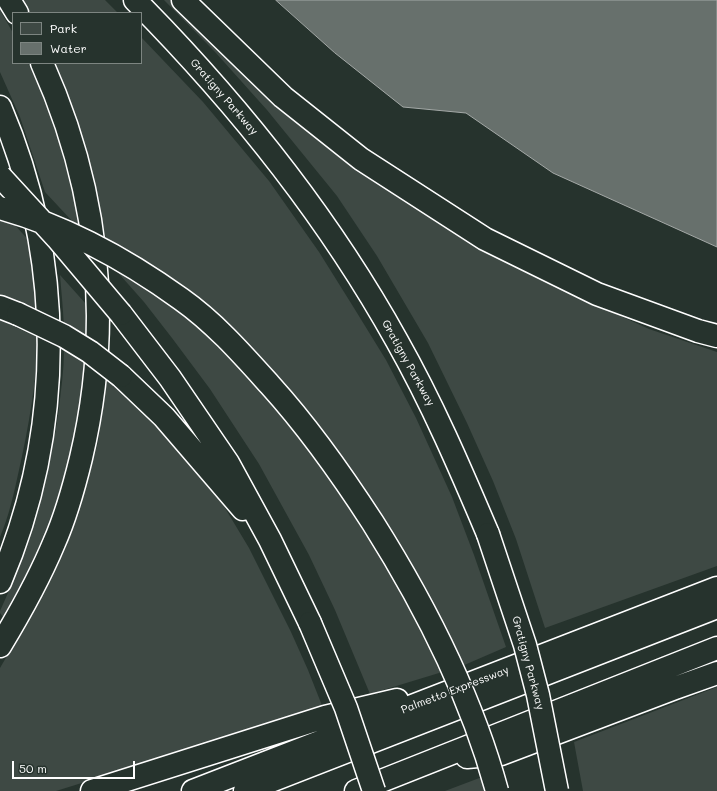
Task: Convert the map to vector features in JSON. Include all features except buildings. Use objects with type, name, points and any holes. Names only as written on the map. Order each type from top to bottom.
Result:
[{"type":"highway","points":[[9,0],[15,12]]},
{"type":"highway","name":"Gratigny Parkway","points":[[135,0],[185,52],[245,120],[289,178],[328,231],[397,340],[424,390],[452,448],[488,534],[515,613],[538,695],[557,791]]},
{"type":"highway","points":[[183,0],[283,96],[361,159],[485,239],[597,294],[698,331],[717,336]]},
{"type":"highway","points":[[0,646],[26,601],[54,544],[74,487],[88,425],[94,388],[98,344],[96,269],[86,196],[68,128],[42,64]]},
{"type":"highway","points":[[0,107],[20,160],[32,200],[43,252],[47,287],[49,352],[44,423],[32,486],[21,528],[0,582]]},
{"type":"highway","points":[[0,176],[57,238],[121,314],[170,378],[228,463],[270,540],[310,623],[346,708],[374,791]]},
{"type":"highway","points":[[0,208],[29,216],[127,263],[182,300],[212,324],[240,352],[288,405],[357,498],[419,600],[442,646],[470,710],[497,791]]},
{"type":"highway","points":[[9,310],[64,336],[90,352],[121,376],[164,417],[270,540]]},
{"type":"highway","name":"Palmetto Expressway","points":[[193,791],[717,588]]},
{"type":"highway","points":[[245,791],[717,607]]},
{"type":"highway","points":[[356,791],[717,648]]},
{"type":"highway","points":[[432,760],[500,754],[717,673]]},
{"type":"highway","points":[[92,791],[325,718],[480,680]]},
{"type":"green space","points":[[17,0],[105,0],[117,12],[24,12]]},
{"type":"green space","points":[[164,0],[176,0],[265,85],[527,268],[601,307],[649,329],[717,352],[717,566],[545,628],[516,539],[493,481],[467,423],[428,343],[377,256],[337,196],[267,110],[216,53]]},
{"type":"green space","points":[[0,10],[12,31],[12,64],[28,64],[45,99],[57,134],[81,226],[73,222],[45,192],[20,117],[0,72]]},
{"type":"green space","points":[[142,38],[203,102],[269,181],[319,252],[386,360],[416,418],[452,497],[506,647],[462,666],[370,694],[335,610],[309,555],[259,464],[210,389],[144,302],[113,267],[93,186],[51,64],[142,64]]},
{"type":"green space","points":[[0,219],[13,223],[33,245],[40,312],[18,300],[0,295]]},
{"type":"green space","points":[[60,275],[86,304],[82,387],[76,427],[67,467],[55,506],[23,581],[3,617],[0,611],[30,537],[44,487],[55,435],[64,358],[64,322]]},
{"type":"green space","points":[[0,320],[39,338],[32,404],[26,437],[11,504],[0,537]]},
{"type":"green space","points":[[107,379],[153,418],[213,488],[249,548],[291,632],[323,708],[56,791],[0,791],[0,668],[47,587],[64,551],[79,513],[98,442]]},
{"type":"green space","points":[[717,687],[717,791],[583,791],[574,742]]},
{"type":"green space","points":[[482,777],[486,791],[445,791]]},
{"type":"water","points":[[276,0],[717,0],[717,247],[553,173],[466,113],[403,107],[335,53]]}]
